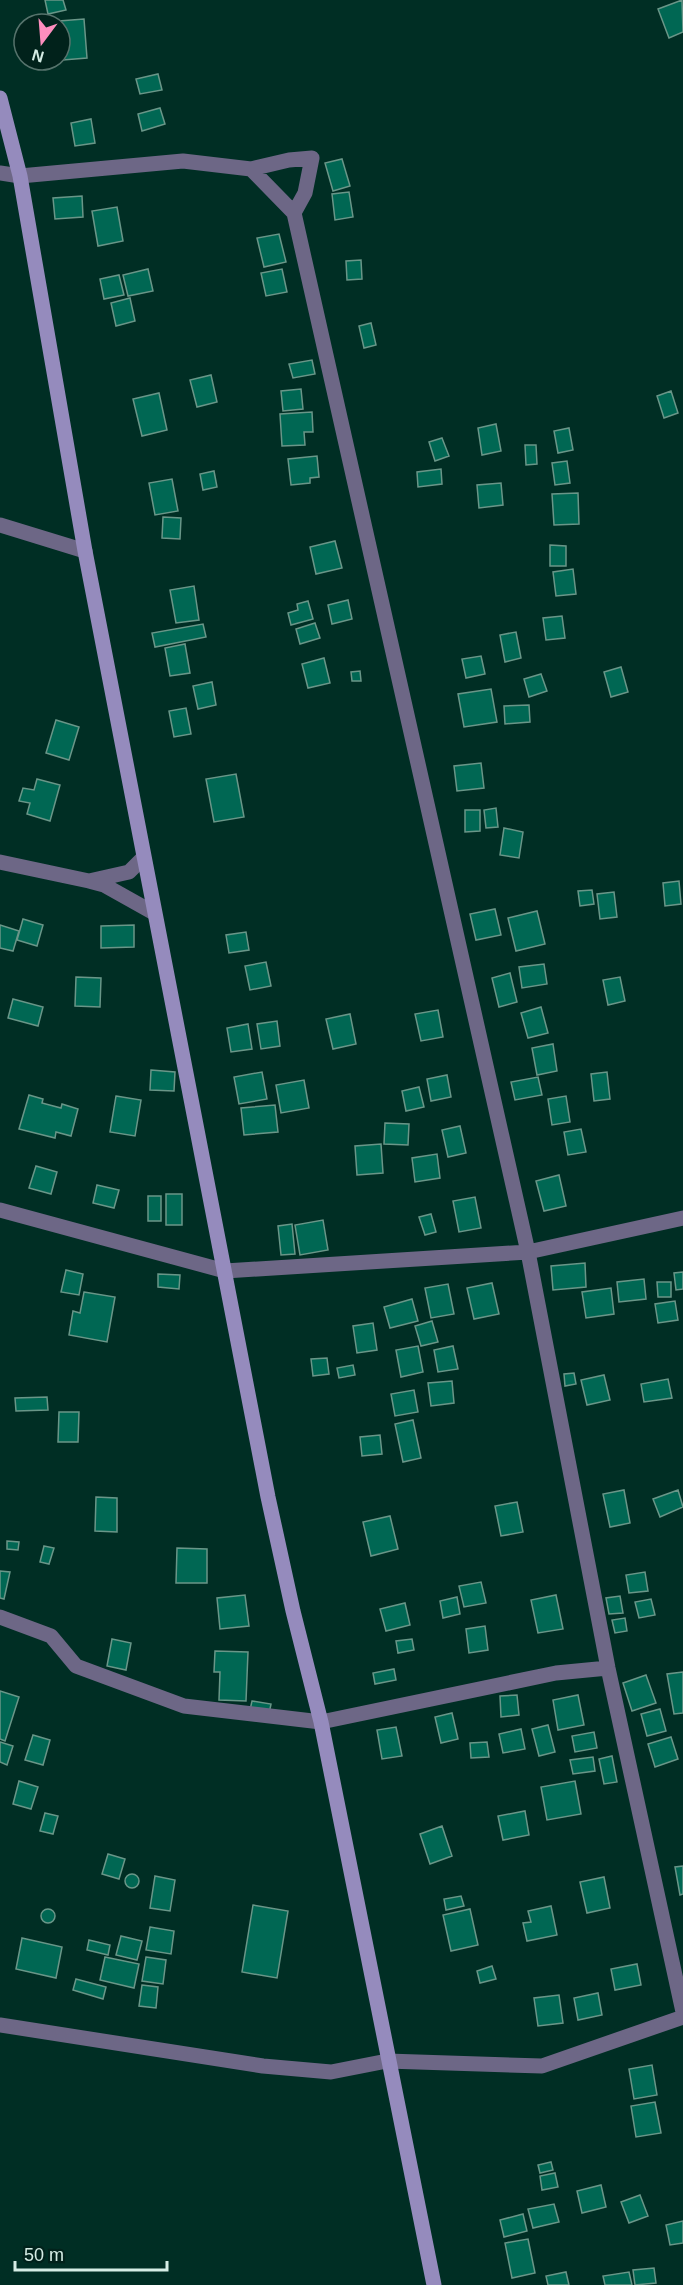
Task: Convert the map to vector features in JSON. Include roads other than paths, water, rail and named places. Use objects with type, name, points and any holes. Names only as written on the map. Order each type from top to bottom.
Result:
[{"type":"street","points":[[0,98],[20,176],[85,551],[268,1497],[321,1722],[387,2061],[434,2285]]},
{"type":"street","points":[[0,173],[20,176],[183,162],[251,169],[312,158],[304,193],[294,213]]},
{"type":"street","points":[[251,169],[294,213],[528,1252],[608,1668],[683,2012]]},
{"type":"street","points":[[0,525],[85,551]]},
{"type":"street","points":[[89,881],[129,872],[143,858]]},
{"type":"street","points":[[0,862],[104,885],[154,913]]},
{"type":"street","points":[[0,1210],[225,1271],[528,1252],[683,1218]]},
{"type":"street","points":[[0,1617],[51,1636],[76,1666],[184,1706],[321,1722],[556,1672],[608,1668]]},
{"type":"street","points":[[0,2025],[263,2066],[331,2072],[387,2061],[542,2066],[683,2017]]}]
